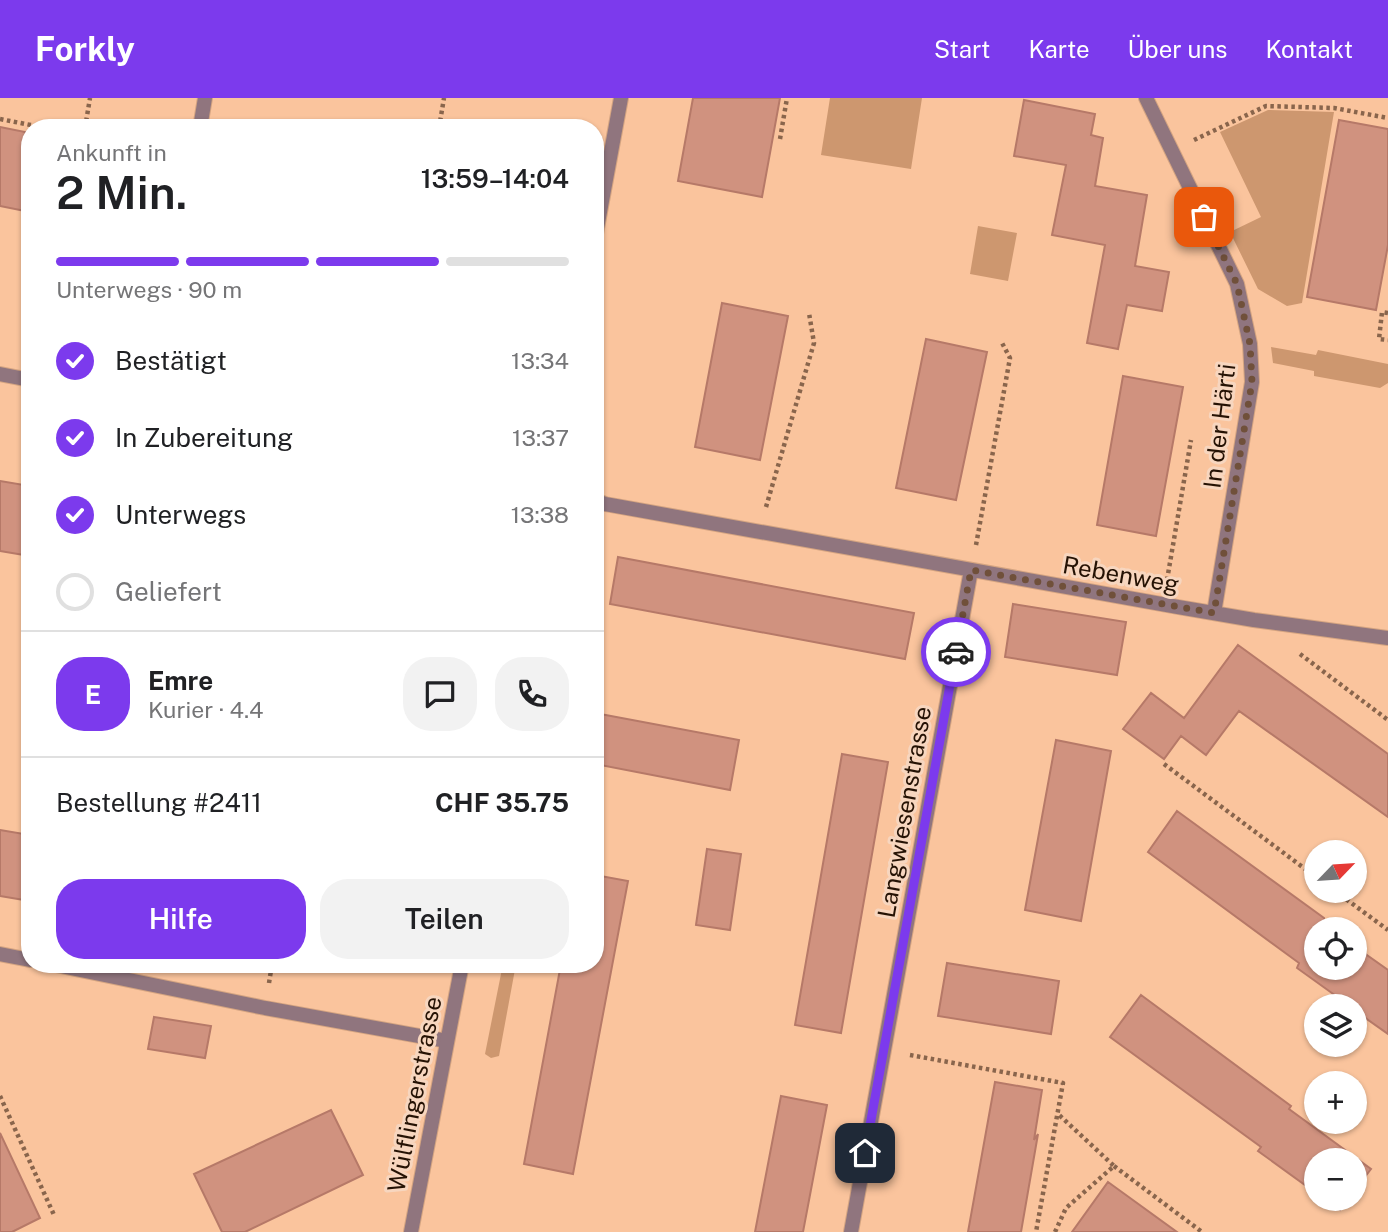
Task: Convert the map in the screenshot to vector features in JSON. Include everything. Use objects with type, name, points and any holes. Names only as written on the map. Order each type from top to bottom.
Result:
[{"type":"street","points":[[202,119],[205,98]]},
{"type":"street","points":[[604,190],[621,98]]},
{"type":"street","name":"In der Härti","points":[[1146,98],[1237,284],[1250,344],[1252,382],[1214,613]]},
{"type":"street","points":[[0,374],[21,378]]},
{"type":"street","points":[[604,504],[971,570]]},
{"type":"street","name":"Rebenweg","points":[[971,570],[1254,620],[1388,638]]},
{"type":"street","name":"Langwiesenstrasse","points":[[851,1232],[971,570]]},
{"type":"street","points":[[0,954],[21,958]]},
{"type":"street","points":[[95,973],[447,1041]]},
{"type":"street","name":"Wülflingerstrasse","points":[[411,1232],[460,973]]},
{"type":"path","points":[[86,119],[90,98]]},
{"type":"path","points":[[440,119],[444,98]]},
{"type":"path","points":[[780,139],[787,98]]},
{"type":"path","points":[[1214,131],[1266,106],[1334,108],[1388,118]]},
{"type":"path","points":[[0,119],[21,123]]},
{"type":"path","points":[[1388,313],[1382,312],[1379,339],[1388,340]]},
{"type":"path","points":[[761,532],[814,343],[809,313]]},
{"type":"path","points":[[971,570],[1010,358],[1002,341]]},
{"type":"path","points":[[1163,604],[1191,440]]},
{"type":"path","points":[[1299,654],[1388,720]]},
{"type":"path","points":[[1164,764],[1304,868]]},
{"type":"path","points":[[1351,903],[1388,930]]},
{"type":"path","points":[[910,1055],[1063,1083],[1036,1232]]},
{"type":"path","points":[[0,1096],[54,1215]]},
{"type":"path","points":[[1057,1113],[1114,1166],[1202,1232]]},
{"type":"path","points":[[1055,1232],[1066,1208],[1114,1166]]},
{"type":"shaded area","points":[[830,98],[922,98],[911,169],[821,155]]},
{"type":"shaded area","points":[[1268,110],[1334,112],[1302,303],[1287,306],[1258,289],[1230,232],[1261,217],[1220,132]]},
{"type":"shaded area","points":[[978,226],[1017,233],[1008,281],[970,274]]},
{"type":"shaded area","points":[[1271,347],[1316,355],[1318,350],[1388,364],[1388,383],[1380,388],[1314,376],[1314,371],[1273,363]]},
{"type":"shaded area","points":[[501,973],[514,973],[499,1056],[491,1058],[485,1054]]},
{"type":"building","points":[[693,98],[780,98],[762,197],[678,181]]},
{"type":"building","points":[[1024,100],[1095,114],[1091,135],[1103,138],[1095,186],[1147,195],[1135,266],[1169,272],[1162,311],[1127,305],[1118,349],[1087,343],[1105,245],[1052,235],[1066,165],[1014,156]]},
{"type":"building","points":[[1339,120],[1388,129],[1388,245],[1376,310],[1307,297]]},
{"type":"building","points":[[0,127],[21,131],[21,210],[0,206]]},
{"type":"building","points":[[722,303],[788,316],[760,460],[695,447]]},
{"type":"building","points":[[926,339],[987,352],[956,500],[896,488]]},
{"type":"building","points":[[1123,376],[1183,387],[1156,536],[1097,525]]},
{"type":"building","points":[[0,481],[21,484],[21,554],[0,551]]},
{"type":"building","points":[[618,557],[914,613],[905,659],[610,604]]},
{"type":"building","points":[[1013,604],[1126,622],[1117,675],[1005,657]]},
{"type":"building","points":[[1238,645],[1388,754],[1388,817],[1239,711],[1206,755],[1181,736],[1164,759],[1123,729],[1151,693],[1184,718]]},
{"type":"building","points":[[604,715],[739,740],[730,790],[604,766]]},
{"type":"building","points":[[1056,740],[1111,751],[1081,921],[1025,910]]},
{"type":"building","points":[[842,754],[888,762],[841,1033],[795,1025]]},
{"type":"building","points":[[1177,811],[1323,917],[1304,917],[1304,973],[1297,968],[1299,963],[1148,852]]},
{"type":"building","points":[[0,830],[21,834],[21,900],[0,896]]},
{"type":"building","points":[[707,849],[741,854],[730,930],[696,925]]},
{"type":"building","points":[[604,877],[628,881],[573,1174],[524,1164],[559,973],[604,973]]},
{"type":"building","points":[[1367,955],[1388,970],[1388,1034],[1367,1019],[1367,994],[1333,994],[1314,980],[1367,980]]},
{"type":"building","points":[[947,963],[1059,981],[1051,1034],[938,1016]]},
{"type":"building","points":[[1141,995],[1291,1106],[1289,1109],[1304,1120],[1304,1134],[1323,1134],[1342,1148],[1304,1148],[1304,1184],[1258,1151],[1261,1147],[1110,1037]]},
{"type":"building","points":[[154,1017],[211,1026],[205,1058],[148,1049]]},
{"type":"building","points":[[995,1082],[1042,1090],[1034,1140],[1038,1134],[1021,1232],[968,1232]]},
{"type":"building","points":[[781,1096],[827,1105],[803,1232],[755,1232]]},
{"type":"building","points":[[331,1110],[363,1175],[245,1232],[222,1232],[194,1174]]},
{"type":"building","points":[[0,1133],[40,1218],[12,1232],[0,1232]]},
{"type":"building","points":[[1108,1182],[1177,1232],[1072,1232]]},
{"type":"way so far","points":[[956,652],[971,570],[1214,613],[1252,382],[1250,344],[1237,284],[1204,217]]},
{"type":"route","points":[[865,1153],[956,652]]}]
